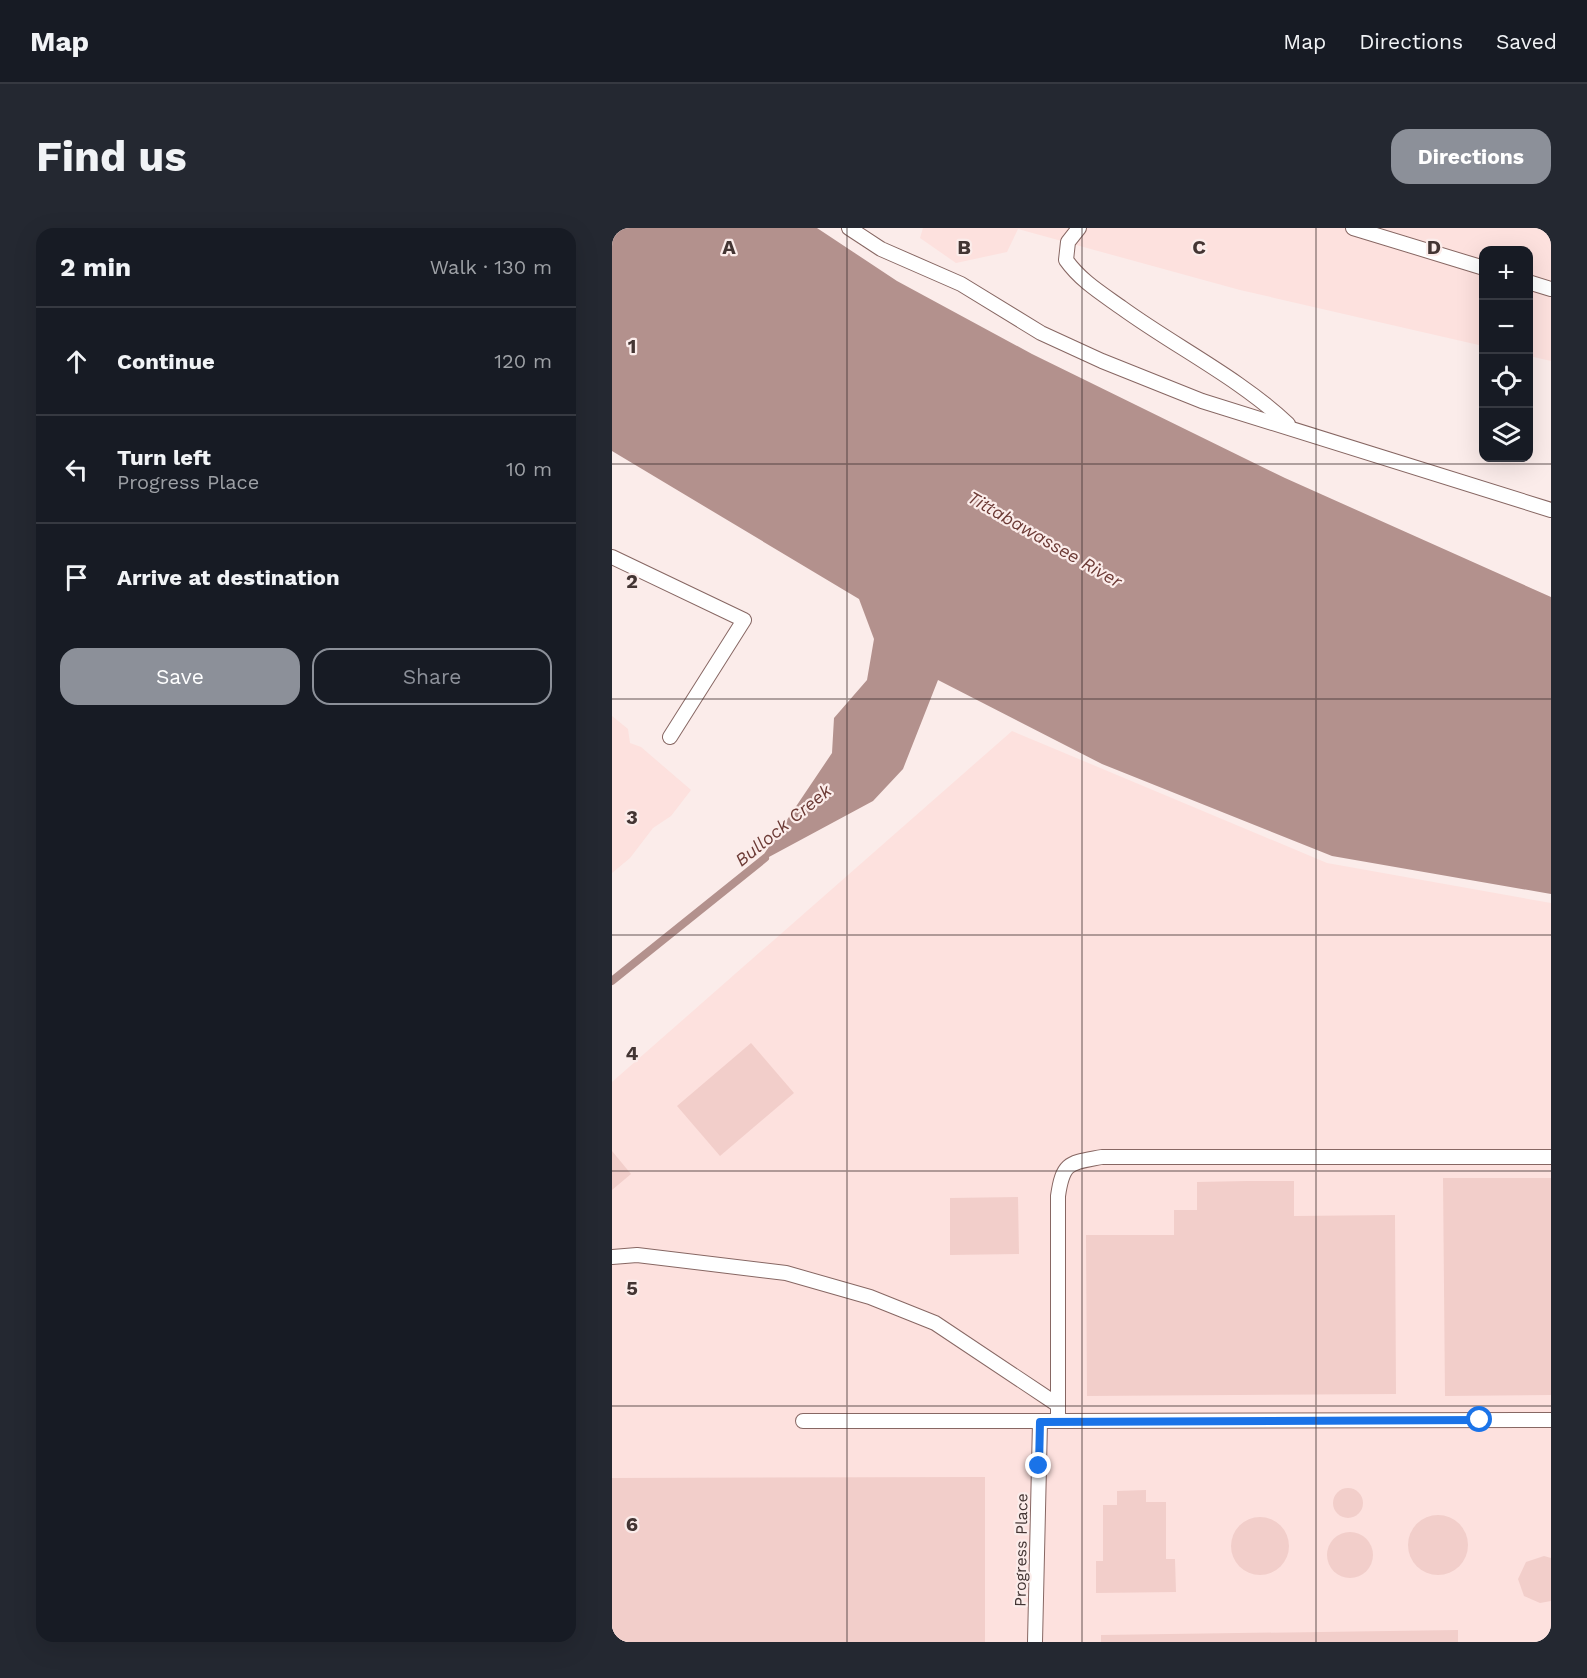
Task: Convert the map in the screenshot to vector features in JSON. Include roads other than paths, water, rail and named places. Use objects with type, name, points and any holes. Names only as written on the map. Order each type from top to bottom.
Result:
[{"type":"lane","points":[[849,228],[881,249],[961,284],[1041,333],[1102,361],[1202,401],[1292,427],[1551,510]]},
{"type":"lane","points":[[1078,228],[1068,242],[1066,260],[1078,276],[1148,327],[1265,402],[1292,427]]},
{"type":"lane","points":[[1353,228],[1479,266]]},
{"type":"lane","points":[[1533,284],[1551,289]]},
{"type":"lane","points":[[612,557],[744,620],[670,737]]},
{"type":"lane","points":[[1058,1421],[1058,1196],[1061,1174],[1073,1163],[1102,1157],[1551,1157]]},
{"type":"lane","points":[[612,1257],[637,1255],[786,1273],[870,1297],[935,1323],[1058,1405]]},
{"type":"lane","points":[[803,1421],[1551,1420]]},
{"type":"lane","name":"Progress Place","points":[[1035,1642],[1040,1422]]},
{"type":"water","name":"Tittabawassee River","points":[[612,228],[817,228],[897,281],[1032,354],[1285,478],[1551,597],[1551,894],[1332,856],[1102,764],[938,680],[903,769],[873,801],[758,863],[832,753],[834,718],[867,680],[874,639],[859,599],[612,451]]},
{"type":"waterway","name":"Bullock Creek","points":[[612,981],[765,858]]}]
